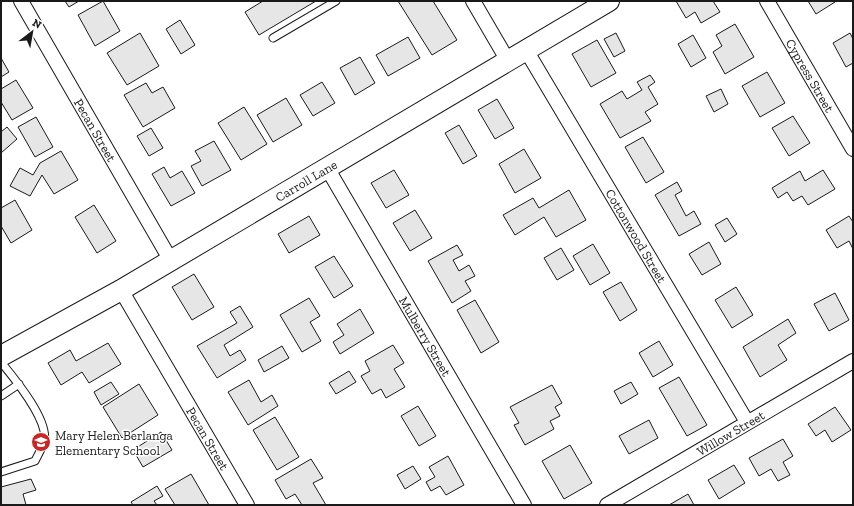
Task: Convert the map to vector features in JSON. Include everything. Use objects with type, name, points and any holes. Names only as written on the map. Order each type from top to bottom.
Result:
[{"type":"street","name":"Pecan Street","points":[[21,1],[170,259]]},
{"type":"street","points":[[473,1],[508,61]]},
{"type":"street","name":"Carroll Lane","points":[[1,356],[121,290],[326,166],[609,1]]},
{"type":"street","name":"Cypress Street","points":[[768,1],[853,149]]},
{"type":"street","name":"Cottonwood Street","points":[[526,50],[747,422]]},
{"type":"street","name":"Mulberry Street","points":[[326,166],[524,505]]},
{"type":"street","name":"Pecan Street","points":[[121,290],[247,505]]},
{"type":"street","name":"Willow Street","points":[[607,505],[853,361]]},
{"type":"lane","points":[[273,38],[336,1]]},
{"type":"lane","points":[[1,362],[19,384],[42,420],[45,441],[35,461],[1,472]]},
{"type":"lane","points":[[1,396],[19,384]]},
{"type":"building","points":[[65,1],[79,1],[69,7]]},
{"type":"building","points":[[103,1],[120,31],[95,46],[78,15]]},
{"type":"building","points":[[263,1],[316,1],[259,35],[245,12]]},
{"type":"building","points":[[398,1],[433,1],[457,40],[432,55]]},
{"type":"building","points":[[676,1],[713,1],[720,12],[701,23],[695,12],[686,18]]},
{"type":"building","points":[[808,1],[834,1],[835,2],[816,14]]},
{"type":"building","points":[[180,20],[195,45],[181,54],[166,29]]},
{"type":"building","points":[[735,24],[754,57],[725,74],[713,52],[722,46],[716,35]]},
{"type":"building","points":[[140,33],[159,66],[127,85],[107,53]]},
{"type":"building","points":[[616,33],[625,51],[614,57],[604,39]]},
{"type":"building","points":[[850,33],[853,39],[853,63],[846,67],[833,43]]},
{"type":"building","points":[[693,35],[706,58],[691,67],[678,44]]},
{"type":"building","points":[[408,37],[420,58],[388,76],[376,55]]},
{"type":"building","points":[[597,40],[616,73],[591,87],[572,54]]},
{"type":"building","points":[[360,57],[375,83],[355,95],[340,68]]},
{"type":"building","points":[[1,58],[9,72],[1,77]]},
{"type":"building","points":[[767,72],[785,103],[760,117],[742,86]]},
{"type":"building","points":[[650,75],[655,82],[648,87],[658,104],[645,112],[651,121],[620,138],[600,104],[622,91],[627,99],[642,90],[637,82]]},
{"type":"building","points":[[16,80],[33,108],[12,120],[1,102],[1,89]]},
{"type":"building","points":[[322,82],[335,103],[313,116],[300,95]]},
{"type":"building","points":[[146,83],[152,93],[163,87],[175,108],[143,127],[124,95]]},
{"type":"building","points":[[721,89],[728,104],[714,112],[706,96]]},
{"type":"building","points":[[286,98],[302,125],[273,142],[257,115]]},
{"type":"building","points":[[497,99],[514,128],[495,139],[478,110]]},
{"type":"building","points":[[244,107],[267,144],[241,160],[218,123]]},
{"type":"building","points":[[793,116],[810,143],[789,156],[772,128]]},
{"type":"building","points":[[36,117],[53,147],[35,157],[18,127]]},
{"type":"building","points":[[459,125],[477,156],[463,164],[445,133]]},
{"type":"building","points":[[7,127],[17,139],[1,153],[1,132]]},
{"type":"building","points":[[151,128],[163,148],[149,156],[137,136]]},
{"type":"building","points":[[643,137],[664,172],[646,183],[625,147]]},
{"type":"building","points":[[214,141],[231,170],[202,186],[191,166],[201,161],[195,151]]},
{"type":"building","points":[[524,149],[541,178],[515,193],[499,164]]},
{"type":"building","points":[[61,151],[78,180],[54,194],[42,175],[30,196],[10,186],[20,168],[33,175],[40,163]]},
{"type":"building","points":[[164,167],[170,178],[182,171],[195,193],[171,206],[152,174]]},
{"type":"building","points":[[394,170],[409,195],[386,208],[371,183]]},
{"type":"building","points":[[823,170],[835,189],[808,205],[802,196],[793,201],[787,192],[778,198],[772,188],[800,171],[805,181]]},
{"type":"building","points":[[677,182],[682,191],[675,195],[686,216],[694,211],[701,224],[679,236],[655,195]]},
{"type":"building","points":[[569,190],[586,220],[556,237],[544,217],[515,235],[503,215],[533,198],[539,208]]},
{"type":"building","points":[[15,200],[32,230],[11,243],[1,226],[1,208]]},
{"type":"building","points":[[94,205],[116,241],[97,253],[75,217]]},
{"type":"building","points":[[415,210],[432,238],[410,251],[393,223]]},
{"type":"building","points":[[309,216],[320,235],[289,253],[278,234]]},
{"type":"building","points":[[849,216],[853,222],[853,249],[849,241],[837,248],[826,230]]},
{"type":"building","points":[[727,218],[737,234],[725,242],[715,225]]},
{"type":"building","points":[[709,242],[721,264],[702,275],[689,254]]},
{"type":"building","points":[[593,244],[610,273],[590,285],[573,256]]},
{"type":"building","points":[[457,245],[463,255],[453,260],[459,271],[469,265],[475,276],[465,281],[471,291],[452,303],[428,261]]},
{"type":"building","points":[[561,248],[574,270],[557,280],[544,258]]},
{"type":"building","points":[[334,256],[353,286],[334,298],[315,267]]},
{"type":"building","points":[[194,274],[214,307],[192,320],[172,287]]},
{"type":"building","points":[[621,282],[637,310],[620,321],[603,292]]},
{"type":"building","points":[[736,287],[753,315],[732,328],[715,300]]},
{"type":"building","points":[[835,293],[849,320],[829,331],[814,304]]},
{"type":"building","points":[[309,298],[320,316],[310,322],[321,341],[302,352],[280,315]]},
{"type":"building","points":[[475,300],[499,342],[481,353],[457,310]]},
{"type":"building","points":[[240,306],[253,327],[224,345],[230,356],[240,350],[246,360],[217,378],[197,346],[237,323],[230,312]]},
{"type":"building","points":[[360,309],[374,333],[340,354],[333,342],[344,335],[337,324]]},
{"type":"building","points":[[788,319],[796,333],[778,345],[787,360],[760,377],[743,347]]},
{"type":"building","points":[[659,341],[673,365],[653,377],[639,353]]},
{"type":"building","points":[[108,343],[121,364],[89,383],[82,372],[61,385],[48,363],[70,350],[76,361]]},
{"type":"building","points":[[393,345],[404,363],[394,369],[405,387],[386,398],[381,389],[372,394],[361,376],[370,371],[365,361]]},
{"type":"building","points":[[282,346],[289,358],[264,372],[258,360]]},
{"type":"building","points":[[349,371],[356,382],[336,394],[329,383]]},
{"type":"building","points":[[679,377],[707,425],[687,436],[659,388]]},
{"type":"building","points":[[249,380],[261,402],[272,395],[278,406],[248,425],[228,392]]},
{"type":"building","points":[[111,382],[119,394],[101,405],[94,392]]},
{"type":"building","points":[[631,382],[638,394],[621,404],[614,391]]},
{"type":"building","points":[[139,384],[158,415],[122,438],[103,407]]},
{"type":"building","points":[[552,385],[562,403],[555,407],[560,416],[550,421],[554,429],[525,445],[514,425],[519,423],[510,407]]},
{"type":"building","points":[[418,406],[436,436],[419,446],[401,416]]},
{"type":"building","points":[[835,407],[851,430],[832,442],[825,430],[816,436],[808,424]]},
{"type":"building","points":[[275,417],[299,457],[277,470],[253,430]]},
{"type":"building","points":[[649,420],[658,438],[629,454],[619,436]]},
{"type":"building","points":[[161,432],[172,450],[143,467],[133,450]]},
{"type":"building","points":[[783,439],[793,456],[783,462],[790,475],[778,481],[771,469],[759,476],[749,458]]},
{"type":"building","points":[[570,445],[592,483],[564,499],[542,461]]},
{"type":"building","points":[[448,456],[464,485],[446,495],[440,486],[431,491],[426,482],[435,477],[429,467]]},
{"type":"building","points":[[311,459],[323,478],[313,483],[326,505],[302,505],[295,494],[286,499],[275,480]]},
{"type":"building","points":[[734,465],[745,483],[719,499],[708,480]]},
{"type":"building","points":[[413,466],[421,479],[405,489],[397,475]]},
{"type":"building","points":[[191,474],[209,505],[175,505],[165,489]]},
{"type":"building","points":[[31,479],[36,490],[23,494],[26,505],[1,505],[1,487]]},
{"type":"building","points":[[157,486],[163,496],[154,501],[157,505],[133,505],[131,502]]},
{"type":"building","points":[[688,494],[694,505],[669,505]]},
{"type":"place","name":"Mary Helen Berlanga Elementary School","points":[[41,442]]}]
